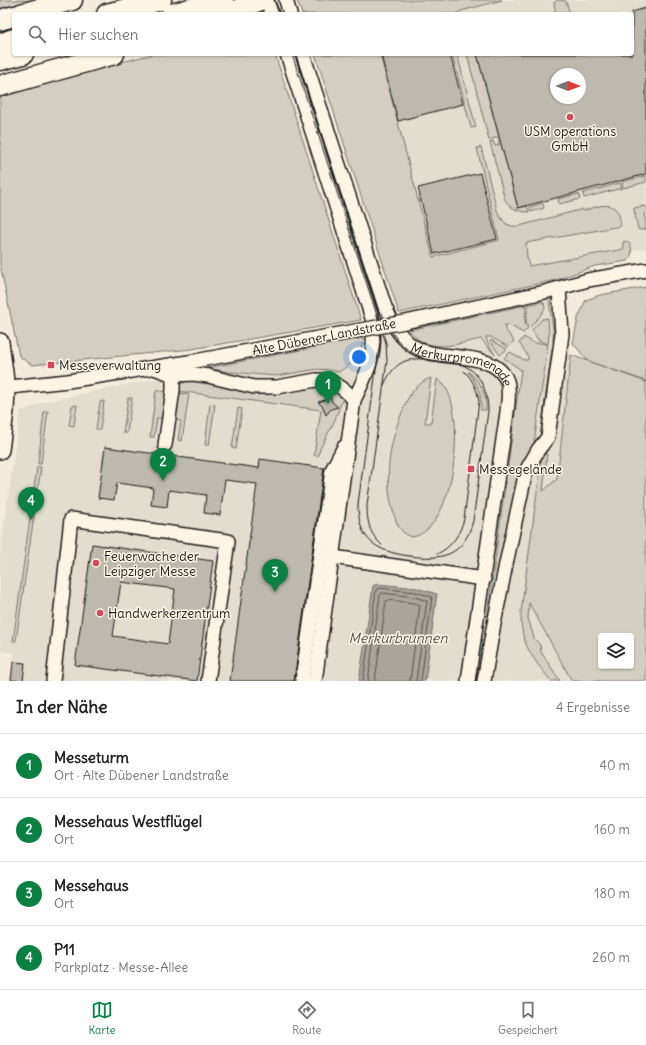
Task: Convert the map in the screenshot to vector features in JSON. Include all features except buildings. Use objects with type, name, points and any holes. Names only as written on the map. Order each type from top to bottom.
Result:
[{"type":"highway","points":[[28,12],[72,0]]},
{"type":"highway","points":[[115,12],[161,0]]},
{"type":"highway","points":[[194,12],[227,9],[260,0]]},
{"type":"highway","points":[[0,20],[12,17]]},
{"type":"highway","points":[[1,54],[12,41]]},
{"type":"highway","points":[[1,54],[12,54]]},
{"type":"highway","points":[[0,86],[107,56]]},
{"type":"main road","points":[[0,342],[5,411],[0,450]]},
{"type":"street","points":[[267,0],[271,12]]},
{"type":"street","points":[[286,0],[289,12]]},
{"type":"street","points":[[287,56],[372,318],[374,336],[370,366],[354,400],[315,681]]},
{"type":"street","name":"Merkurpromenade","points":[[304,56],[385,307],[398,332],[407,342],[428,353],[488,362],[504,375],[507,382],[509,394],[507,412],[468,681]]},
{"type":"street","points":[[288,82],[323,192]]},
{"type":"street","name":"Alte Dübener Landstraße","points":[[3,388],[68,382],[334,335],[431,317],[559,289],[588,280],[646,270]]},
{"type":"street","points":[[484,681],[526,471],[548,436],[562,334],[559,289]]},
{"type":"street","points":[[153,367],[173,375],[194,374],[208,376],[254,387],[277,387],[322,380],[334,382],[354,400]]},
{"type":"street","points":[[165,445],[173,390],[173,375]]},
{"type":"street","points":[[302,681],[332,470],[349,439]]},
{"type":"street","points":[[53,681],[71,519],[228,541],[208,681]]},
{"type":"street","points":[[333,557],[484,579]]},
{"type":"street","points":[[473,645],[493,630]]},
{"type":"shaded area","points":[[0,0],[41,0],[0,11]]},
{"type":"shaded area","points":[[297,0],[502,0],[459,12],[301,12]]},
{"type":"shaded area","points":[[406,0],[646,0],[646,250],[631,250],[628,253],[423,298],[347,56],[634,56],[634,12],[361,12]]},
{"type":"shaded area","points":[[557,0],[566,1],[569,12],[556,12],[554,3]]},
{"type":"shaded area","points":[[145,56],[276,56],[361,320],[192,349],[32,365],[19,356],[0,264],[0,97],[21,88]]},
{"type":"shaded area","points":[[316,56],[381,56],[433,257],[499,240],[477,148],[481,147],[498,214],[506,224],[519,226],[583,209],[583,211],[606,205],[614,208],[619,214],[621,226],[526,243],[529,266],[624,249],[623,242],[627,241],[631,248],[630,259],[628,261],[595,266],[556,280],[399,313]]},
{"type":"shaded area","points":[[453,56],[458,56],[476,127],[471,128]]},
{"type":"shaded area","points":[[468,56],[478,56],[499,137],[489,140]]},
{"type":"shaded area","points":[[500,139],[518,208],[527,206],[529,212],[510,206],[505,200],[490,142],[493,141],[495,146],[499,145],[498,140]]},
{"type":"shaded area","points":[[646,176],[646,182],[623,188],[622,182]]},
{"type":"shaded area","points":[[620,183],[622,188],[584,198],[583,193]]},
{"type":"shaded area","points":[[579,194],[580,199],[559,204],[558,199]]},
{"type":"shaded area","points":[[543,203],[544,208],[531,212],[530,207]]},
{"type":"shaded area","points":[[646,206],[646,213],[644,214],[646,229],[640,230],[638,229],[634,208]]},
{"type":"shaded area","points":[[646,287],[646,381],[596,364],[586,359],[573,343],[578,318],[586,300],[600,295]]},
{"type":"shaded area","points":[[571,295],[566,305],[568,342],[571,355],[557,479],[543,492],[529,602],[572,681],[10,681],[14,653],[0,651],[0,553],[20,411],[47,401],[207,368],[434,325]]},
{"type":"shaded area","points":[[551,299],[556,313],[558,342],[553,343],[553,329],[549,302]]},
{"type":"shaded area","points":[[541,302],[544,303],[545,308],[530,327],[526,323],[528,305]]},
{"type":"shaded area","points":[[526,305],[525,324],[528,328],[523,333],[509,325],[505,325],[505,329],[514,341],[508,347],[491,337],[486,337],[495,355],[481,339],[452,345],[433,345],[424,343],[416,338],[409,330]]},
{"type":"shaded area","points":[[548,318],[548,344],[538,340],[532,330],[542,319]]},
{"type":"shaded area","points":[[524,337],[534,343],[548,345],[533,450],[526,456],[524,461],[488,619],[487,617],[521,370],[504,358],[510,352],[524,360],[528,360],[528,356],[519,343]]},
{"type":"shaded area","points":[[363,338],[359,355],[350,365],[339,372],[318,369],[276,376],[229,372],[207,368]]},
{"type":"shaded area","points":[[491,340],[507,349],[500,355],[490,341]]},
{"type":"shaded area","points":[[552,348],[557,350],[545,436],[539,445]]},
{"type":"shaded area","points":[[571,355],[646,382],[646,681],[572,681],[529,603],[528,618],[534,638],[540,645],[541,652],[560,681],[551,681],[528,650],[521,623],[521,612],[542,455],[547,454],[543,491],[557,479]]},
{"type":"shaded area","points":[[468,372],[480,384],[484,394],[486,410],[481,410],[479,390]]},
{"type":"shaded area","points":[[431,378],[425,423],[431,423],[437,379],[444,385],[451,400],[455,420],[453,470],[447,494],[438,515],[427,530],[412,537],[401,530],[394,515],[390,499],[388,475],[389,462],[393,438],[407,400],[419,385]]},
{"type":"shaded area","points":[[184,379],[322,384],[342,395],[343,398],[334,422],[318,456],[314,455],[321,410],[178,391],[178,384],[184,383]]},
{"type":"shaded area","points":[[156,390],[165,392],[166,398],[164,418],[157,418],[154,437],[150,437]]},
{"type":"shaded area","points":[[178,393],[189,394],[182,441],[178,440],[181,421],[174,420]]},
{"type":"shaded area","points":[[128,398],[132,398],[127,433],[123,433]]},
{"type":"shaded area","points":[[104,401],[100,430],[96,429],[100,402]]},
{"type":"shaded area","points":[[210,404],[215,405],[209,445],[205,445]]},
{"type":"shaded area","points":[[77,405],[74,426],[69,425],[72,406]]},
{"type":"shaded area","points":[[238,408],[242,409],[236,449],[232,448]]},
{"type":"shaded area","points":[[48,411],[41,464],[38,464],[44,412]]},
{"type":"shaded area","points":[[37,467],[41,467],[16,641],[13,641]]},
{"type":"water","name":"Merkurbrunnen","points":[[377,584],[417,588],[437,594],[425,681],[359,681],[373,586]]},
{"type":"tram line","points":[[274,0],[278,12]]},
{"type":"tram line","points":[[293,56],[386,343],[387,361],[367,505],[370,527],[374,536],[382,545]]},
{"type":"tram line","points":[[382,313],[393,334],[398,340],[408,350],[422,357]]},
{"type":"tram line","points":[[378,316],[380,342],[358,504],[361,527],[371,542],[387,551],[397,554],[421,557],[450,554],[463,542],[469,533],[473,521],[488,411],[488,404],[482,383],[473,371],[460,364],[428,359],[412,359],[399,364],[384,385]]},
{"type":"tram line","points":[[437,554],[447,548],[455,540],[464,519],[479,401],[474,385],[464,371]]},
{"type":"place","name":"USM operations GmbH","points":[[570,117]]},
{"type":"place","name":"Messeverwaltung","points":[[51,365]]},
{"type":"place","name":"Messeturm","points":[[328,404]]},
{"type":"place","name":"Messegelände","points":[[471,469]]},
{"type":"place","name":"Messehaus Westflügel","points":[[163,481]]},
{"type":"place","name":"P11","points":[[31,520]]},
{"type":"place","name":"Feuerwache der Leipziger Messe","points":[[96,563]]},
{"type":"place","name":"Messehaus","points":[[275,592]]},
{"type":"place","name":"Handwerkerzentrum","points":[[100,613]]}]
